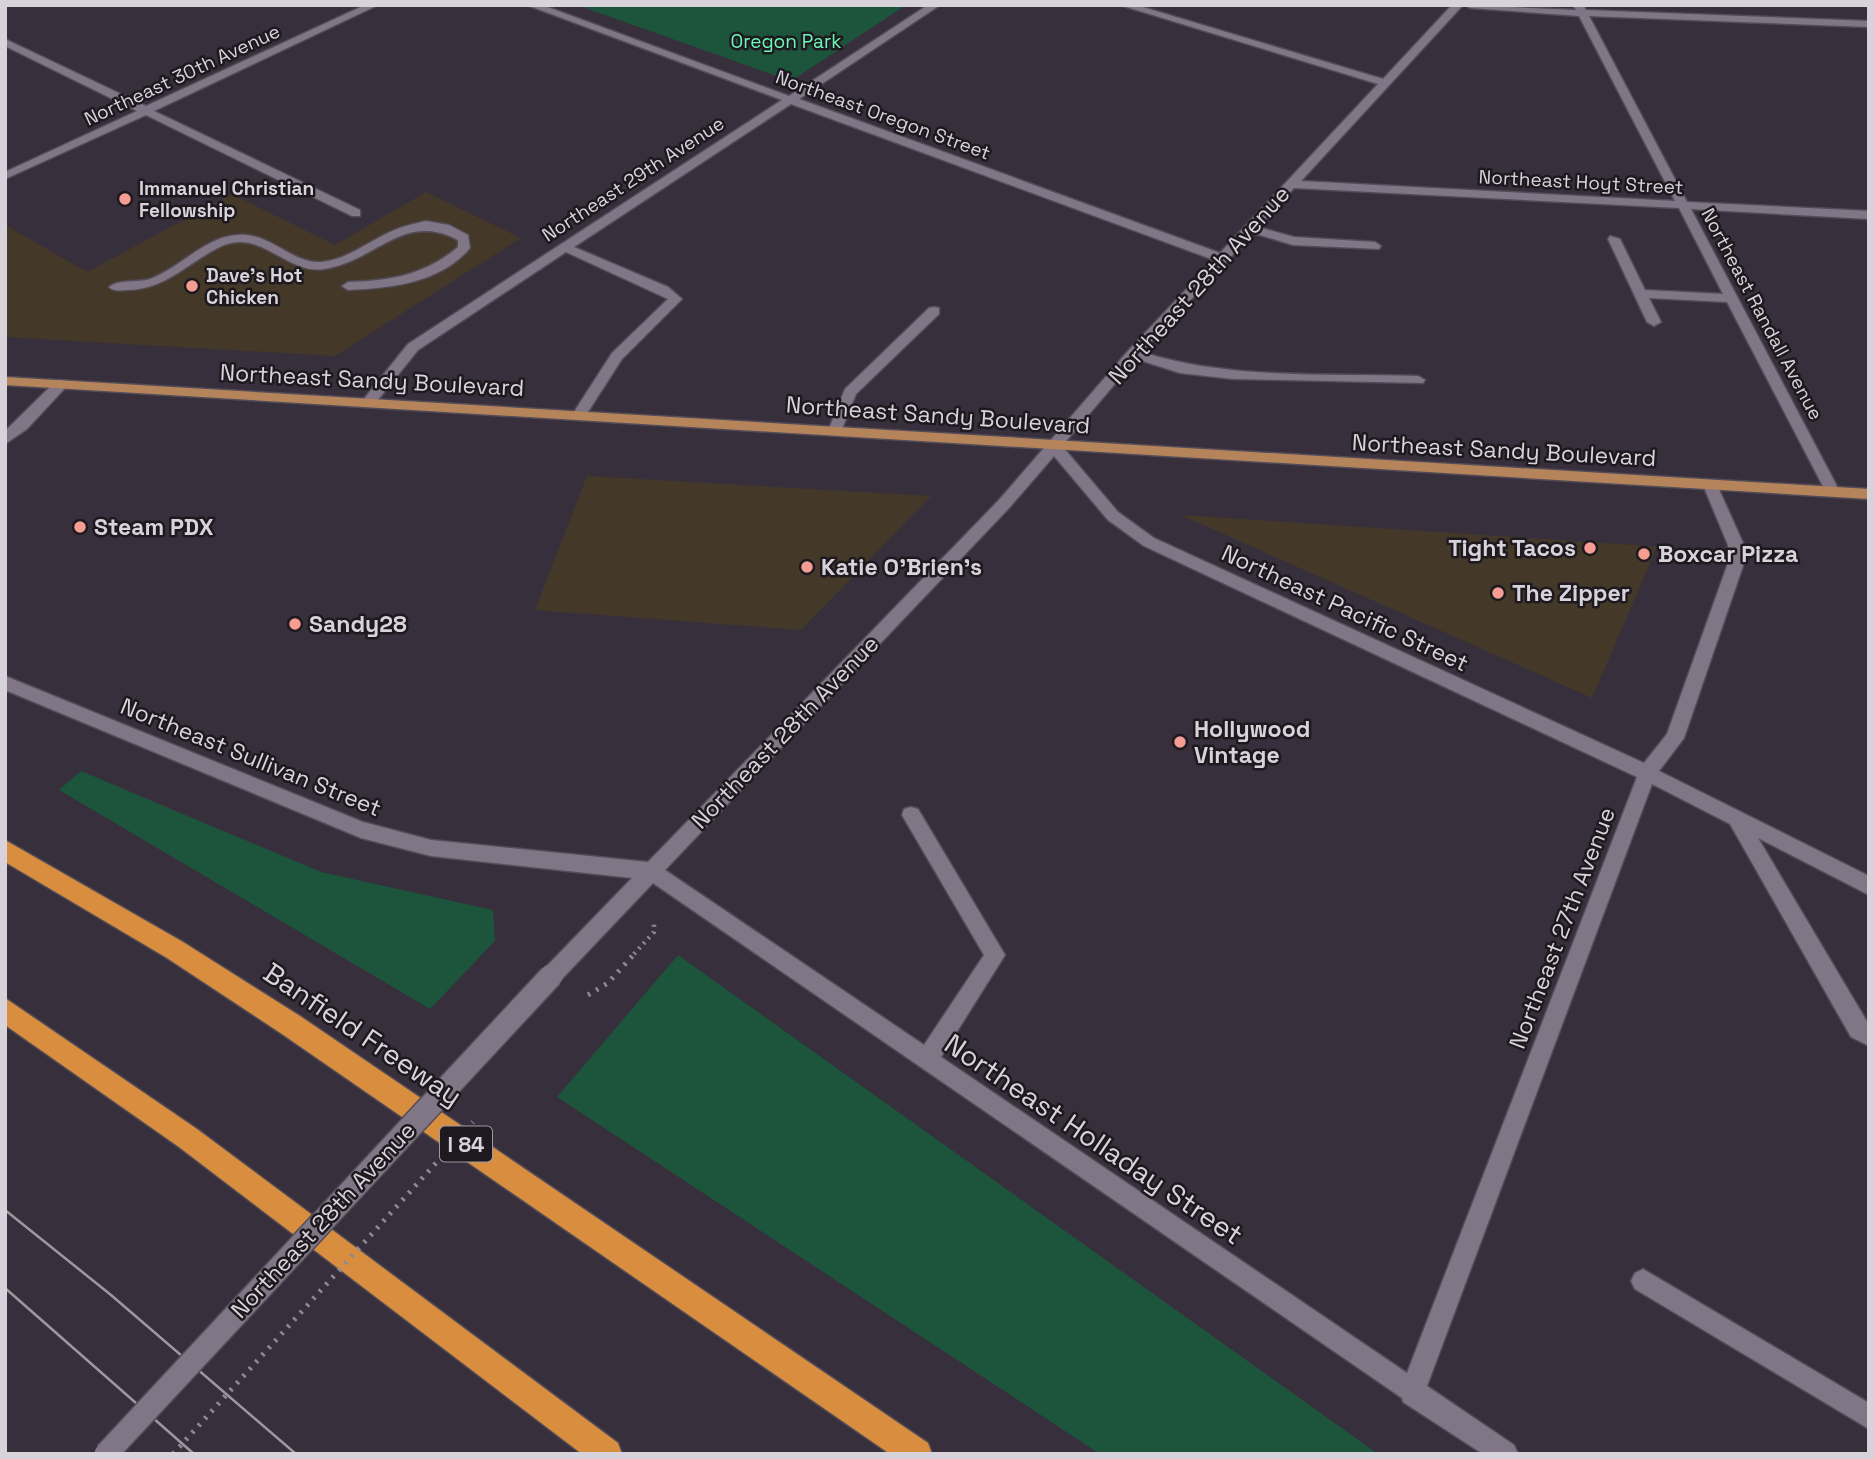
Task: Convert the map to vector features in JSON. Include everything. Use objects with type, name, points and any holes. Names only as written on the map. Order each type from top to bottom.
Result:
[{"type":"highway","name":"Banfield Freeway","points":[[5,850],[163,943],[291,1025],[917,1454]]},
{"type":"highway","points":[[5,1010],[188,1138],[607,1454]]},
{"type":"main road","name":"Northeast Sandy Boulevard","points":[[5,381],[1869,494]]},
{"type":"street","name":"Northeast 30th Avenue","points":[[5,176],[373,5]]},
{"type":"street","name":"Northeast Oregon Street","points":[[532,5],[1221,258]]},
{"type":"street","name":"Northeast 29th Avenue","points":[[368,403],[413,347],[935,5]]},
{"type":"street","points":[[1125,5],[1386,83]]},
{"type":"street","name":"Northeast 28th Avenue","points":[[106,1454],[551,976],[1004,504],[1133,354],[1458,5]]},
{"type":"street","points":[[1470,5],[1869,24]]},
{"type":"street","name":"Northeast Randall Avenue","points":[[1580,9],[1833,492]]},
{"type":"street","points":[[5,42],[356,213]]},
{"type":"street","name":"Northeast Hoyt Street","points":[[1291,184],[1869,215]]},
{"type":"street","points":[[115,287],[148,284],[228,240],[246,238],[263,242],[309,265],[320,267],[351,259],[411,225],[440,226],[464,238],[464,248],[455,257],[424,275],[389,285],[348,286]]},
{"type":"street","points":[[1250,228],[1293,241],[1375,246]]},
{"type":"street","points":[[1614,239],[1654,322]]},
{"type":"street","points":[[564,247],[663,290],[676,299],[617,356],[579,415]]},
{"type":"street","points":[[1640,294],[1732,298]]},
{"type":"street","points":[[835,431],[850,392],[934,311]]},
{"type":"street","points":[[1133,354],[1180,369],[1233,375],[1418,380]]},
{"type":"street","points":[[5,439],[22,426],[61,384]]},
{"type":"street","name":"Northeast Pacific Street","points":[[1053,445],[1113,516],[1149,542],[1647,773],[1869,886]]},
{"type":"street","name":"Northeast 27th Avenue","points":[[1412,1393],[1647,773],[1675,738],[1735,566],[1736,545],[1710,485]]},
{"type":"street","name":"Northeast Sullivan Street","points":[[5,684],[361,830],[431,848],[651,871]]},
{"type":"street","points":[[911,815],[995,955],[926,1060]]},
{"type":"street","points":[[1737,820],[1858,1030],[1869,1036]]},
{"type":"street","name":"Northeast Holladay Street","points":[[651,871],[1505,1454]]},
{"type":"street","points":[[1643,1281],[1869,1417]]},
{"type":"path","points":[[578,1005],[587,995],[608,983]]},
{"type":"path","name":"Northeast 28th Avenue","points":[[173,1454],[477,1118]]},
{"type":"shaded area","points":[[426,192],[521,238],[335,356],[5,337],[5,225],[87,272],[232,194],[335,245]]},
{"type":"shaded area","points":[[587,476],[931,496],[801,630],[535,610]]},
{"type":"shaded area","name":"The Zipper","points":[[1181,515],[1650,546],[1657,547],[1592,698]]},
{"type":"green space","name":"Oregon Park","points":[[577,5],[906,5],[791,81]]},
{"type":"green space","points":[[81,771],[321,872],[493,910],[495,941],[430,1009],[59,790]]},
{"type":"green space","points":[[678,955],[1378,1454],[1100,1454],[557,1097]]},
{"type":"tram line","points":[[5,1210],[111,1295],[296,1454]]},
{"type":"tram line","points":[[5,1288],[194,1454]]},
{"type":"place","name":"Immanuel Christian Fellowship","points":[[125,199]]},
{"type":"place","name":"Dave's Hot Chicken","points":[[192,286]]},
{"type":"place","name":"Steam PDX","points":[[80,527]]},
{"type":"place","name":"Tight Tacos","points":[[1590,548]]},
{"type":"place","name":"Boxcar Pizza","points":[[1644,554]]},
{"type":"place","name":"Katie O'Brien's","points":[[807,567]]},
{"type":"place","name":"The Zipper","points":[[1498,593]]},
{"type":"place","name":"Sandy28","points":[[295,624]]},
{"type":"place","name":"Hollywood Vintage","points":[[1180,742]]}]
